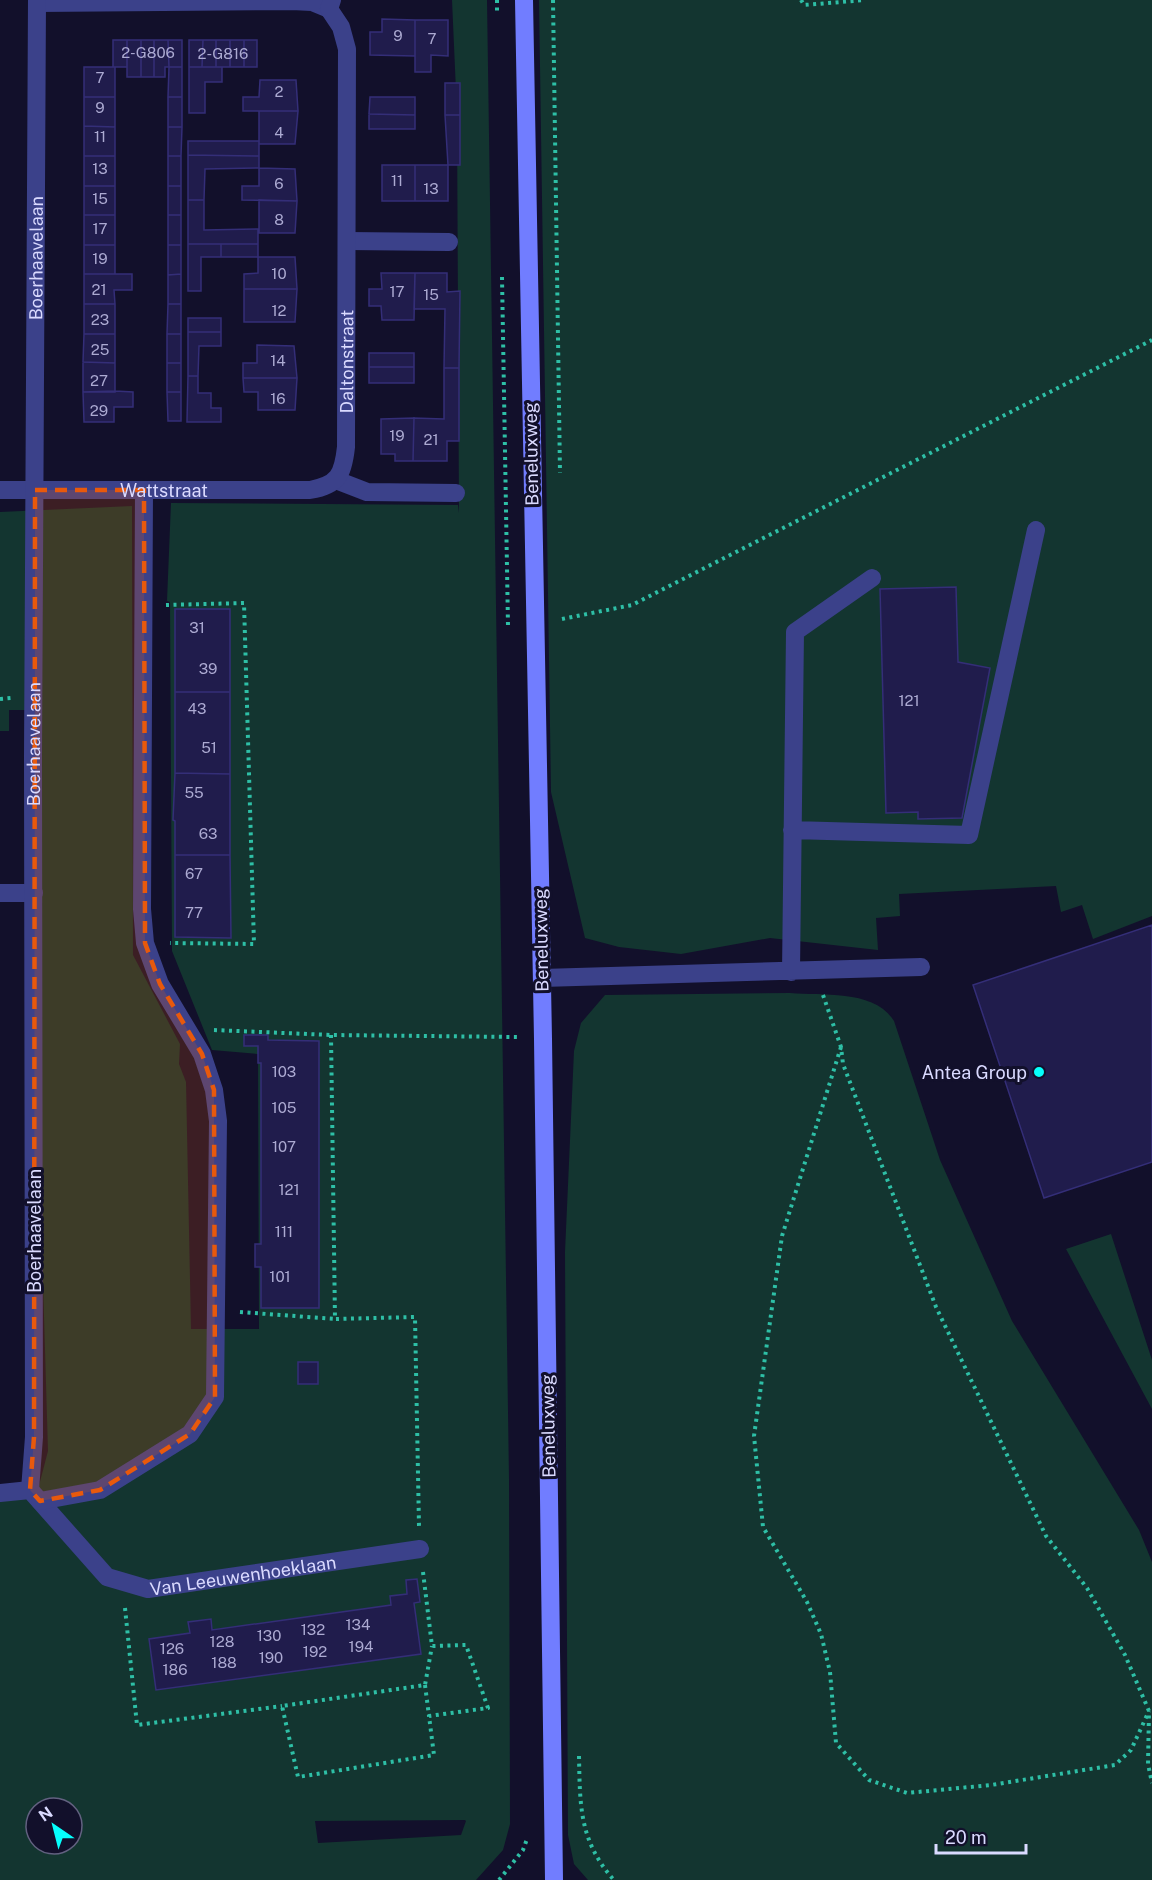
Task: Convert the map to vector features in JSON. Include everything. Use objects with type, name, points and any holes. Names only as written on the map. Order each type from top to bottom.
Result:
[{"type":"main road","name":"Beneluxweg","points":[[524,0],[542,978],[555,1880]]},
{"type":"street","name":"Daltonstraat","points":[[37,2],[292,1],[331,4],[347,49],[346,447],[344,466],[332,484]]},
{"type":"street","name":"Boerhaavelaan","points":[[35,1495],[34,893],[37,2]]},
{"type":"street","points":[[347,241],[449,242]]},
{"type":"street","points":[[332,484],[368,492],[456,493]]},
{"type":"street","name":"Wattstraat","points":[[0,490],[310,490],[332,484]]},
{"type":"street","points":[[0,1493],[35,1495],[100,1490],[190,1434],[215,1397],[218,1121],[214,1090],[202,1054],[160,984],[145,943],[142,909],[144,490]]},
{"type":"street","points":[[792,830],[969,835],[1036,530]]},
{"type":"street","points":[[791,972],[795,632],[872,578]]},
{"type":"street","points":[[0,893],[34,893]]},
{"type":"street","points":[[542,978],[921,967]]},
{"type":"street","name":"Van Leeuwenhoeklaan","points":[[35,1495],[107,1577],[122,1584],[148,1589],[420,1549]]},
{"type":"path","points":[[801,0],[804,5],[865,0]]},
{"type":"path","points":[[562,619],[632,605],[1152,340]]},
{"type":"path","points":[[142,606],[244,603],[254,944],[145,943]]},
{"type":"path","points":[[815,971],[841,1047],[843,1064],[936,1307],[1046,1536],[1086,1588],[1125,1655],[1149,1711],[1148,1764],[1152,1783]]},
{"type":"path","points":[[186,1028],[331,1035],[517,1037]]},
{"type":"path","points":[[331,1035],[335,1319]]},
{"type":"path","points":[[841,1047],[782,1236],[754,1436],[763,1527],[807,1602],[821,1634],[830,1672],[836,1743],[869,1780],[907,1793],[991,1785],[1115,1765],[1131,1750],[1149,1711]]},
{"type":"path","points":[[217,1310],[335,1319],[415,1317],[420,1549],[432,1646],[425,1685],[434,1755],[298,1777],[282,1706]]},
{"type":"path","points":[[122,1584],[138,1725],[425,1685]]},
{"type":"path","points":[[429,1716],[488,1708],[466,1645],[432,1646]]},
{"type":"path","points":[[579,1751],[580,1809],[589,1846],[614,1880]]},
{"type":"highlighted area","points":[[35,490],[144,490],[145,943],[160,984],[202,1054],[214,1090],[215,1397],[190,1434],[100,1490],[40,1501],[30,1490],[34,1437]]},
{"type":"green space","points":[[452,0],[487,0],[509,1479],[510,1824],[503,1850],[476,1880],[0,1880],[0,1500],[36,1497],[48,1451],[26,710],[9,710],[9,731],[0,731],[0,512],[132,506],[133,955],[180,1044],[179,1064],[186,1082],[191,1329],[259,1329],[258,1054],[212,1050],[172,951],[170,602],[167,601],[171,503],[458,505],[459,513],[457,114]],"holes":[[[465,1820],[461,1835],[318,1843],[315,1821]]]},
{"type":"green space","points":[[539,0],[1152,0],[1152,916],[1093,939],[1082,905],[1061,912],[1056,886],[899,894],[900,916],[876,918],[878,950],[770,938],[681,954],[619,947],[585,938],[551,792]]},
{"type":"green space","points":[[790,993],[847,996],[861,999],[885,1011],[894,1021],[940,1160],[1012,1321],[1139,1530],[1152,1562],[1152,1880],[588,1880],[574,1864],[568,1835],[565,1252],[574,1051],[581,1023],[605,995]]},
{"type":"green space","points":[[1111,1234],[1152,1360],[1152,1409],[1066,1249]]},
{"type":"building","points":[[382,19],[415,20],[415,56],[370,55],[370,32],[382,32]]},
{"type":"building","points":[[415,20],[448,20],[448,56],[431,55],[431,72],[415,72]]},
{"type":"building","points":[[113,40],[127,40],[127,67],[113,67]]},
{"type":"building","points":[[127,40],[141,40],[141,77],[127,77]]},
{"type":"building","points":[[141,40],[154,40],[154,77],[141,77]]},
{"type":"building","points":[[154,40],[168,40],[169,67],[165,67],[165,77],[154,77]]},
{"type":"building","points":[[168,40],[182,40],[182,67],[169,67]]},
{"type":"building","points":[[189,40],[203,40],[202,67],[189,67]]},
{"type":"building","points":[[203,40],[216,40],[216,67],[202,67]]},
{"type":"building","points":[[216,40],[230,40],[230,67],[216,67]]},
{"type":"building","points":[[230,40],[244,40],[244,67],[230,67]]},
{"type":"building","points":[[244,40],[257,40],[257,67],[244,67]]},
{"type":"building","points":[[84,67],[115,67],[115,97],[84,97]]},
{"type":"building","points":[[169,67],[182,67],[182,97],[168,97]]},
{"type":"building","points":[[189,67],[222,67],[222,82],[205,82],[205,113],[189,113]]},
{"type":"building","points":[[260,80],[296,80],[298,111],[243,111],[243,97],[259,97]]},
{"type":"building","points":[[445,83],[460,83],[460,115],[445,115]]},
{"type":"building","points":[[84,97],[115,97],[115,127],[84,126]]},
{"type":"building","points":[[168,97],[182,97],[182,127],[168,127]]},
{"type":"building","points":[[370,97],[415,97],[415,115],[369,114]]},
{"type":"building","points":[[259,111],[298,111],[295,144],[259,144]]},
{"type":"building","points":[[369,114],[415,115],[415,129],[369,129]]},
{"type":"building","points":[[445,115],[460,115],[460,165],[448,165]]},
{"type":"building","points":[[84,126],[115,127],[115,156],[84,156]]},
{"type":"building","points":[[168,127],[182,127],[181,156],[168,156]]},
{"type":"building","points":[[188,141],[259,141],[259,156],[188,155]]},
{"type":"building","points":[[188,155],[259,156],[259,168],[205,169],[204,200],[188,200]]},
{"type":"building","points":[[84,156],[115,156],[115,186],[84,186]]},
{"type":"building","points":[[168,156],[181,156],[181,186],[168,186]]},
{"type":"building","points":[[382,165],[415,165],[415,201],[382,201]]},
{"type":"building","points":[[415,165],[448,165],[448,201],[415,201]]},
{"type":"building","points":[[259,168],[295,169],[297,201],[242,200],[242,186],[259,186]]},
{"type":"building","points":[[84,186],[115,186],[115,215],[84,215]]},
{"type":"building","points":[[168,186],[181,186],[181,215],[168,215]]},
{"type":"building","points":[[188,200],[204,200],[204,230],[258,229],[258,244],[188,244]]},
{"type":"building","points":[[259,200],[297,201],[295,233],[259,233]]},
{"type":"building","points":[[84,215],[115,215],[115,245],[84,245]]},
{"type":"building","points":[[168,215],[181,215],[181,245],[168,245]]},
{"type":"building","points":[[188,244],[221,244],[221,257],[201,257],[201,291],[188,291]]},
{"type":"building","points":[[221,244],[258,244],[258,257],[221,257]]},
{"type":"building","points":[[84,245],[115,245],[115,274],[84,274]]},
{"type":"building","points":[[168,245],[181,245],[181,274],[168,275]]},
{"type":"building","points":[[258,257],[295,257],[297,289],[244,289],[244,274],[258,273]]},
{"type":"building","points":[[381,273],[415,273],[414,320],[382,320],[381,306],[369,306],[369,289],[382,289]]},
{"type":"building","points":[[415,273],[447,273],[447,292],[460,291],[459,368],[444,368],[445,309],[414,309]]},
{"type":"building","points":[[84,274],[132,274],[132,290],[114,290],[115,304],[84,304]]},
{"type":"building","points":[[181,274],[181,304],[168,304],[168,275]]},
{"type":"building","points":[[244,289],[297,289],[295,322],[244,322]]},
{"type":"building","points":[[84,304],[115,304],[115,334],[84,334]]},
{"type":"building","points":[[168,304],[181,304],[181,334],[167,334]]},
{"type":"building","points":[[188,318],[221,318],[221,332],[188,332]]},
{"type":"building","points":[[188,332],[221,332],[221,346],[199,346],[198,376],[188,376]]},
{"type":"building","points":[[84,334],[115,334],[115,363],[83,362]]},
{"type":"building","points":[[167,334],[181,334],[181,363],[167,363]]},
{"type":"building","points":[[257,345],[294,346],[297,378],[243,378],[243,363],[257,363]]},
{"type":"building","points":[[369,353],[414,353],[414,367],[369,367]]},
{"type":"building","points":[[83,362],[115,363],[115,392],[83,392]]},
{"type":"building","points":[[167,363],[181,363],[181,392],[167,392]]},
{"type":"building","points":[[369,367],[414,367],[414,383],[369,383]]},
{"type":"building","points":[[444,368],[459,368],[459,441],[447,441],[447,461],[413,461],[414,418],[444,419]]},
{"type":"building","points":[[188,376],[198,376],[198,393],[211,393],[211,408],[221,408],[221,422],[187,422]]},
{"type":"building","points":[[243,378],[297,378],[295,410],[258,410],[258,392],[244,392]]},
{"type":"building","points":[[83,392],[133,392],[133,407],[114,407],[114,422],[84,422]]},
{"type":"building","points":[[167,392],[181,392],[181,421],[168,421]]},
{"type":"building","points":[[414,418],[413,461],[395,461],[395,454],[381,454],[381,419]]},
{"type":"building","points":[[956,587],[958,662],[990,668],[962,818],[918,819],[918,812],[886,813],[880,589]]},
{"type":"building","points":[[175,609],[230,609],[230,692],[175,692]]},
{"type":"building","points":[[175,692],[230,692],[230,774],[175,773]]},
{"type":"building","points":[[175,773],[230,774],[230,855],[175,855],[175,821],[173,820]]},
{"type":"building","points":[[175,855],[230,855],[231,938],[175,937]]},
{"type":"building","points":[[1152,925],[1152,1162],[1044,1198],[973,985]]},
{"type":"building","points":[[244,1035],[268,1035],[268,1040],[319,1041],[319,1308],[261,1308],[261,1267],[255,1267],[255,1244],[261,1244],[261,1063],[258,1063],[258,1046],[244,1046]]},
{"type":"building","points":[[298,1362],[318,1362],[318,1384],[298,1384]]},
{"type":"building","points":[[417,1579],[420,1602],[414,1603],[421,1654],[156,1690],[149,1639],[190,1633],[188,1622],[211,1619],[212,1630],[391,1605],[390,1596],[407,1594],[406,1580]]},
{"type":"place","name":"Antea Group","points":[[1039,1072]]}]
